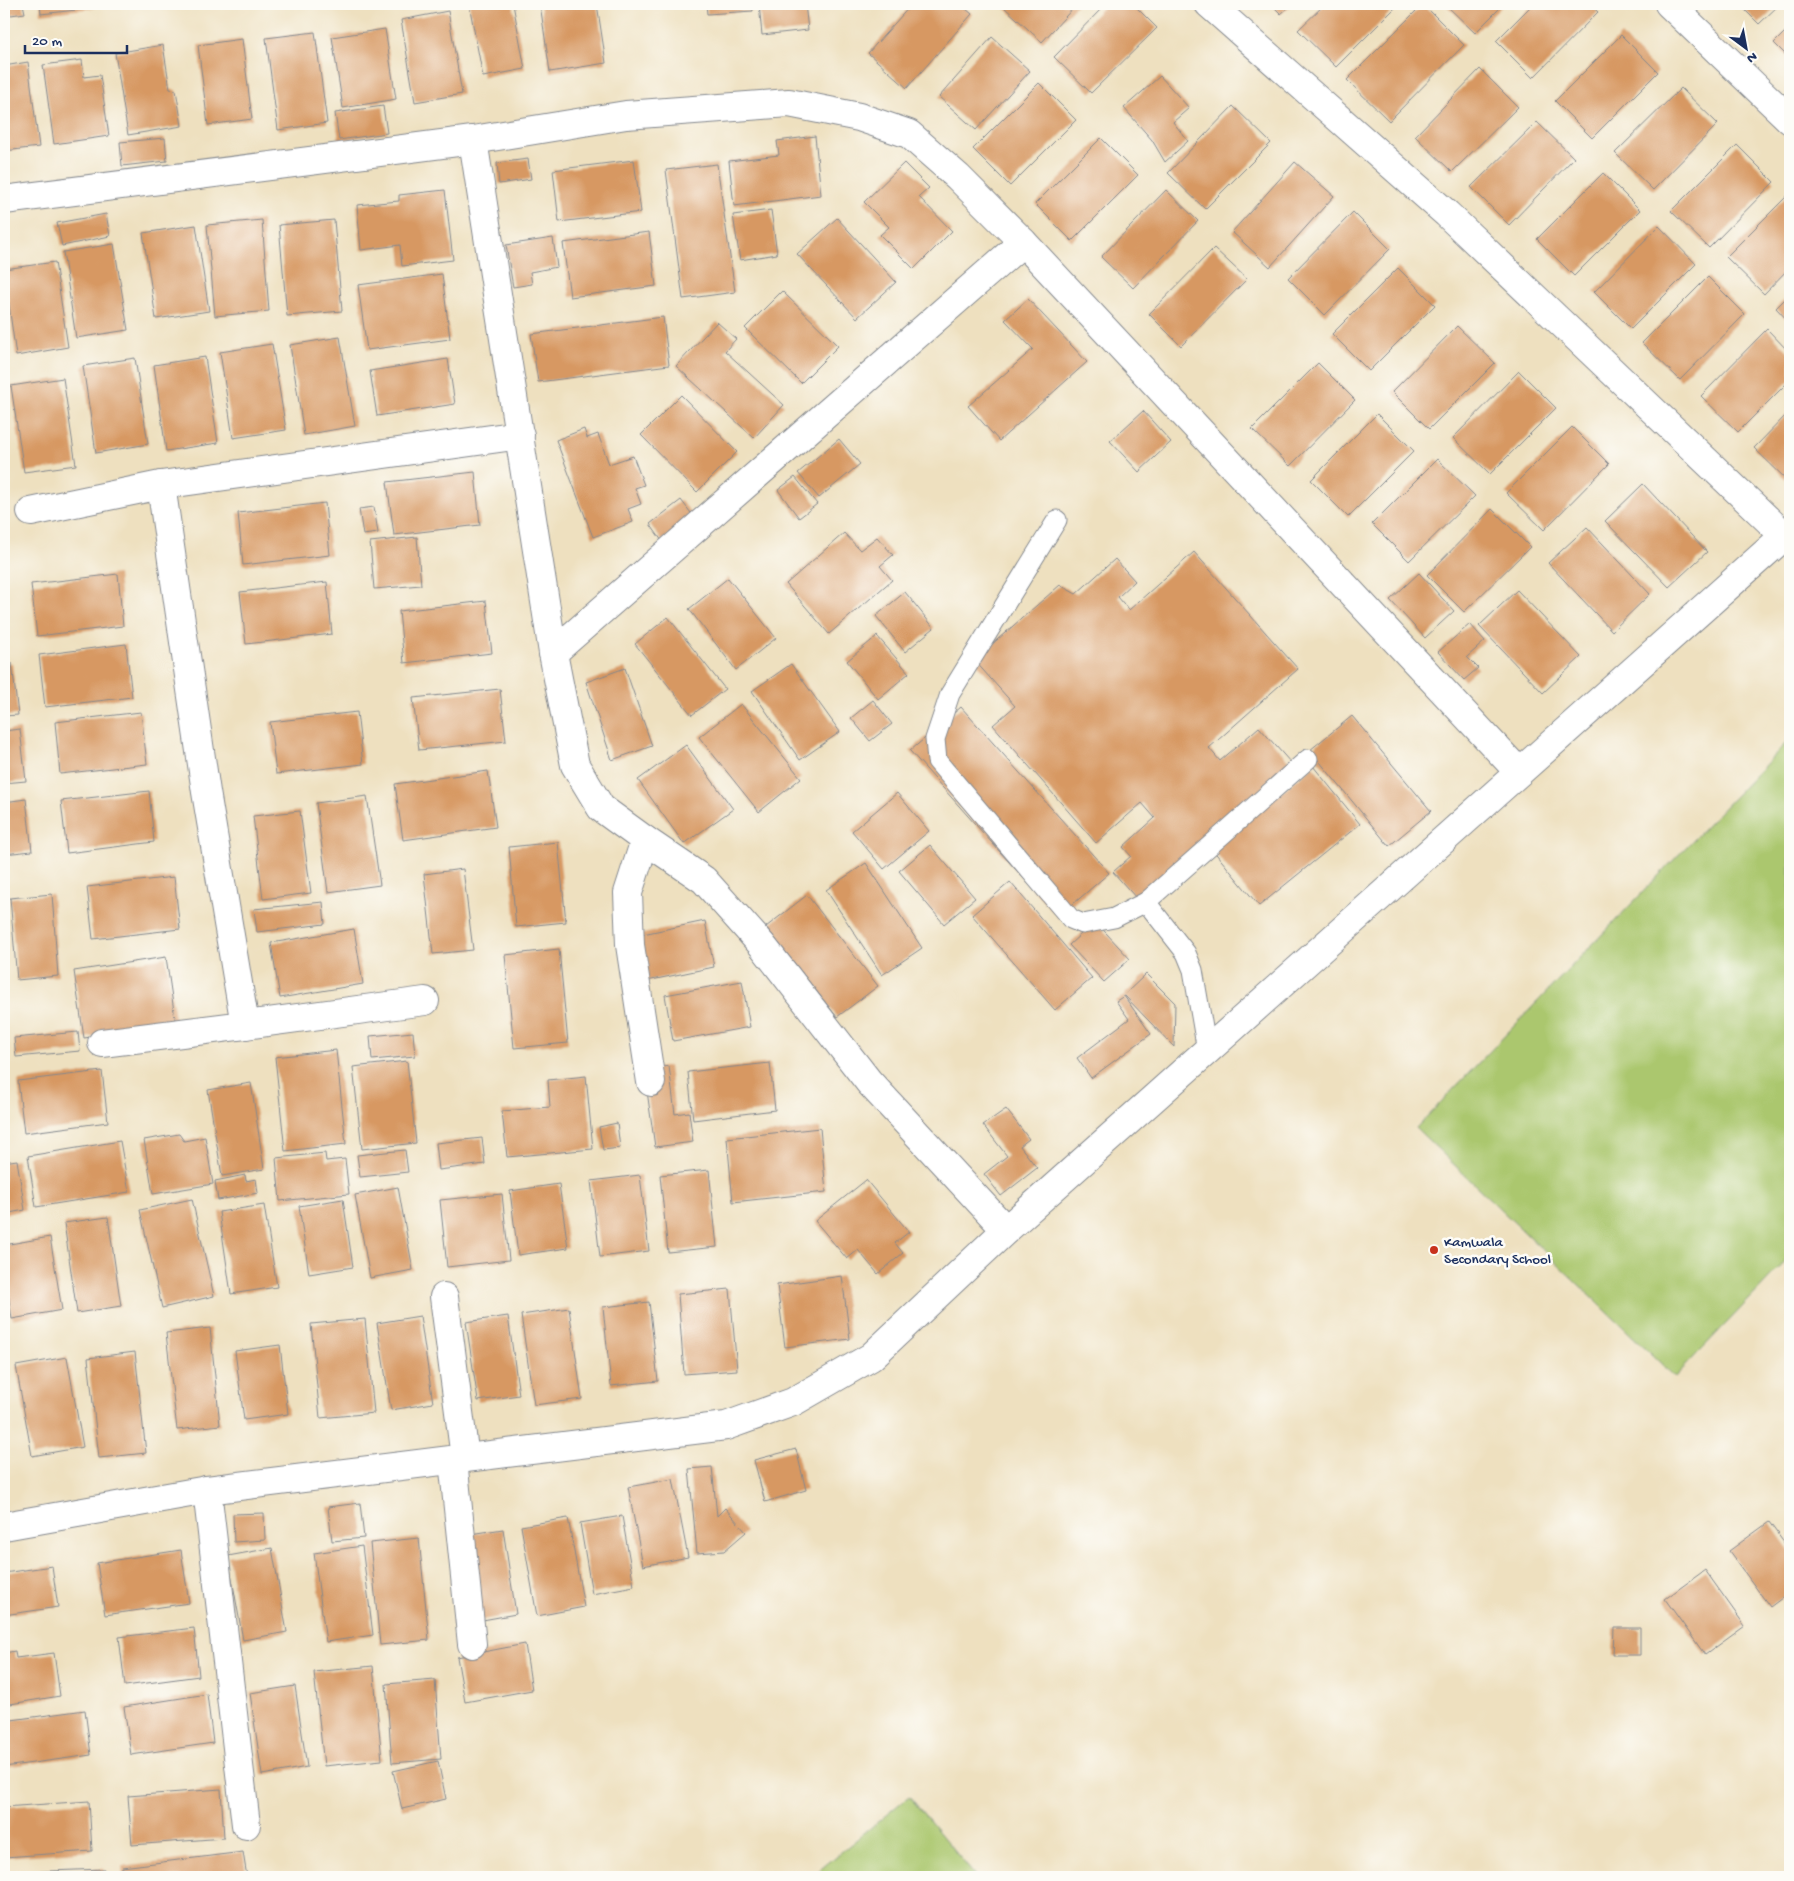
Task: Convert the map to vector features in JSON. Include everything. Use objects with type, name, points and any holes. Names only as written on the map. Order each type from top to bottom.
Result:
[{"type":"street","points":[[4,1526],[207,1490],[726,1426],[793,1402],[871,1357],[1006,1230],[1788,534],[1447,214],[1209,4]]},
{"type":"street","points":[[1669,4],[1790,120]]},
{"type":"street","points":[[4,200],[473,140],[626,114],[789,103],[859,117],[909,134],[958,177],[1023,242],[1519,772]]},
{"type":"street","points":[[473,140],[553,653],[575,765],[601,808],[704,880],[762,945],[869,1082],[1006,1230]]},
{"type":"street","points":[[553,653],[1023,242]]},
{"type":"street","points":[[31,512],[161,485],[520,435]]},
{"type":"street","points":[[161,485],[205,783],[245,1025]]},
{"type":"street","points":[[645,840],[628,893],[630,945],[651,1082]]},
{"type":"street","points":[[102,1043],[425,1001]]},
{"type":"street","points":[[444,1297],[459,1459],[472,1644]]},
{"type":"street","points":[[207,1490],[246,1825]]},
{"type":"lane","points":[[1057,520],[950,694],[935,739],[937,761],[1071,919],[1083,924],[1114,918],[1146,902],[1308,759]]},
{"type":"lane","points":[[1146,902],[1186,953],[1193,970],[1207,1051]]},
{"type":"green space","points":[[1790,739],[1790,1257],[1675,1377],[1416,1128]]},
{"type":"green space","points":[[909,1796],[976,1877],[811,1877]]},
{"type":"building","points":[[4,4],[23,4],[25,13],[4,16]]},
{"type":"building","points":[[40,4],[94,4],[94,8],[41,14]]},
{"type":"building","points":[[469,4],[513,4],[525,69],[483,77]]},
{"type":"building","points":[[540,4],[597,4],[606,63],[550,72]]},
{"type":"building","points":[[706,4],[752,4],[753,11],[707,14]]},
{"type":"building","points":[[759,4],[805,4],[808,30],[762,35]]},
{"type":"building","points":[[912,4],[960,4],[972,14],[907,88],[868,53]]},
{"type":"building","points":[[1007,4],[1077,4],[1042,42],[1004,7]]},
{"type":"building","points":[[1106,4],[1133,4],[1157,28],[1091,93],[1054,57]]},
{"type":"building","points":[[1271,4],[1292,4],[1281,14]]},
{"type":"building","points":[[1325,4],[1399,4],[1336,67],[1298,30]]},
{"type":"building","points":[[1423,4],[1464,45],[1389,121],[1347,80]]},
{"type":"building","points":[[1445,4],[1504,4],[1475,33]]},
{"type":"building","points":[[1533,4],[1589,4],[1598,12],[1533,78],[1496,41]]},
{"type":"building","points":[[1739,4],[1780,4],[1759,24]]},
{"type":"building","points":[[448,11],[462,94],[415,102],[401,20]]},
{"type":"building","points":[[1790,27],[1790,59],[1774,43]]},
{"type":"building","points":[[385,29],[396,99],[343,108],[332,37]]},
{"type":"building","points":[[315,32],[327,123],[278,130],[266,38]]},
{"type":"building","points":[[1621,35],[1658,72],[1592,138],[1555,101]]},
{"type":"building","points":[[992,37],[1030,71],[976,130],[939,97]]},
{"type":"building","points":[[242,39],[252,119],[208,125],[198,45]]},
{"type":"building","points":[[163,45],[170,89],[176,90],[182,126],[128,135],[115,53]]},
{"type":"building","points":[[82,60],[84,77],[100,75],[109,136],[54,144],[43,65]]},
{"type":"building","points":[[28,62],[39,147],[4,151],[4,66]]},
{"type":"building","points":[[1480,69],[1518,107],[1452,172],[1415,136]]},
{"type":"building","points":[[1160,76],[1189,108],[1173,122],[1188,141],[1165,162],[1152,140],[1124,108]]},
{"type":"building","points":[[1039,83],[1076,120],[1010,186],[973,149]]},
{"type":"building","points":[[1681,88],[1718,124],[1653,190],[1615,153]]},
{"type":"building","points":[[383,106],[387,133],[339,140],[335,113]]},
{"type":"building","points":[[1233,106],[1271,143],[1205,209],[1168,173]]},
{"type":"building","points":[[1537,122],[1574,158],[1509,225],[1471,187]]},
{"type":"building","points":[[815,136],[821,195],[734,206],[729,161],[779,155],[777,141]]},
{"type":"building","points":[[165,138],[167,161],[122,166],[120,142]]},
{"type":"building","points":[[1101,138],[1138,175],[1072,241],[1035,204]]},
{"type":"building","points":[[1737,145],[1774,182],[1709,248],[1671,211]]},
{"type":"building","points":[[528,159],[531,179],[499,184],[497,163]]},
{"type":"building","points":[[634,160],[641,212],[559,222],[553,170]]},
{"type":"building","points":[[1295,162],[1334,196],[1270,267],[1232,232]]},
{"type":"building","points":[[904,163],[929,188],[919,197],[952,231],[914,269],[880,235],[889,227],[864,202]]},
{"type":"building","points":[[717,164],[735,292],[683,299],[666,170]]},
{"type":"building","points":[[1603,173],[1640,210],[1574,276],[1537,239]]},
{"type":"building","points":[[445,190],[453,260],[402,266],[400,245],[361,250],[357,205],[399,201],[399,195]]},
{"type":"building","points":[[1166,190],[1198,221],[1133,288],[1101,257]]},
{"type":"building","points":[[1790,193],[1790,267],[1764,294],[1726,257]]},
{"type":"building","points":[[771,210],[777,254],[740,260],[733,215]]},
{"type":"building","points":[[1353,212],[1390,249],[1325,315],[1288,278]]},
{"type":"building","points":[[106,214],[110,236],[62,246],[57,223]]},
{"type":"building","points":[[837,218],[896,282],[857,318],[797,254]]},
{"type":"building","points":[[262,220],[269,311],[215,316],[207,225]]},
{"type":"building","points":[[334,220],[342,311],[287,316],[279,225]]},
{"type":"building","points":[[196,225],[209,311],[156,319],[143,233]]},
{"type":"building","points":[[1659,226],[1696,264],[1631,329],[1594,292]]},
{"type":"building","points":[[649,232],[656,286],[570,297],[563,243]]},
{"type":"building","points":[[553,238],[557,267],[530,272],[532,284],[513,287],[506,245]]},
{"type":"building","points":[[114,244],[128,330],[76,338],[63,252]]},
{"type":"building","points":[[1214,248],[1247,279],[1181,346],[1149,314]]},
{"type":"building","points":[[55,262],[68,347],[16,356],[4,269]]},
{"type":"building","points":[[1398,268],[1435,305],[1369,371],[1332,334]]},
{"type":"building","points":[[442,274],[450,339],[367,350],[358,285]]},
{"type":"building","points":[[1708,277],[1745,314],[1680,380],[1642,343]]},
{"type":"building","points":[[782,291],[838,346],[801,383],[745,328]]},
{"type":"building","points":[[1790,294],[1790,323],[1776,308]]},
{"type":"building","points":[[1028,299],[1087,362],[999,441],[968,406],[1033,349],[1005,320]]},
{"type":"building","points":[[663,317],[669,365],[538,382],[531,334]]},
{"type":"building","points":[[717,322],[736,339],[725,351],[784,405],[754,438],[676,366]]},
{"type":"building","points":[[1457,326],[1495,363],[1429,429],[1392,392]]},
{"type":"building","points":[[1767,329],[1790,353],[1790,380],[1738,432],[1701,396]]},
{"type":"building","points":[[340,337],[355,426],[304,435],[290,345]]},
{"type":"building","points":[[272,344],[286,430],[233,438],[220,352]]},
{"type":"building","points":[[205,357],[218,443],[166,451],[154,365]]},
{"type":"building","points":[[135,358],[148,444],[96,453],[83,366]]},
{"type":"building","points":[[448,359],[455,404],[377,416],[370,371]]},
{"type":"building","points":[[1318,363],[1355,400],[1290,466],[1252,429]]},
{"type":"building","points":[[1519,371],[1556,408],[1490,474],[1453,438]]},
{"type":"building","points":[[63,378],[76,465],[24,472],[11,386]]},
{"type":"building","points":[[681,395],[737,452],[697,492],[641,435]]},
{"type":"building","points":[[1143,411],[1171,442],[1139,472],[1110,441]]},
{"type":"building","points":[[1790,411],[1790,483],[1754,448]]},
{"type":"building","points":[[1377,414],[1414,451],[1348,517],[1311,480]]},
{"type":"building","points":[[1572,427],[1609,464],[1544,530],[1506,493]]},
{"type":"building","points":[[584,429],[587,438],[598,434],[609,464],[633,456],[644,485],[635,488],[641,504],[628,509],[633,522],[593,537],[556,440]]},
{"type":"building","points":[[839,439],[860,464],[819,498],[798,473]]},
{"type":"building","points":[[1437,459],[1475,496],[1409,561],[1372,524]]},
{"type":"building","points":[[475,472],[480,525],[394,535],[387,482]]},
{"type":"building","points":[[795,477],[817,504],[799,518],[778,490]]},
{"type":"building","points":[[1643,484],[1707,552],[1669,587],[1605,521]]},
{"type":"building","points":[[681,500],[694,517],[662,541],[650,524]]},
{"type":"building","points":[[325,503],[330,555],[243,565],[238,513]]},
{"type":"building","points":[[374,507],[378,533],[363,535],[359,509]]},
{"type":"building","points":[[1492,509],[1530,547],[1464,612],[1427,575]]},
{"type":"building","points":[[1587,527],[1650,594],[1612,631],[1548,563]]},
{"type":"building","points":[[844,533],[860,550],[877,537],[893,555],[880,566],[892,580],[829,634],[786,584]]},
{"type":"building","points":[[417,537],[421,585],[374,589],[370,542]]},
{"type":"building","points":[[1194,552],[1298,669],[1209,748],[1220,761],[1259,727],[1291,763],[1137,899],[1113,872],[1131,856],[1123,847],[1155,818],[1142,803],[1096,843],[993,725],[1015,706],[974,660],[1060,585],[1076,594],[1115,559],[1135,581],[1118,597],[1129,610]]},
{"type":"building","points":[[1419,573],[1454,611],[1425,638],[1390,600]]},
{"type":"building","points":[[118,574],[123,626],[37,636],[31,584]]},
{"type":"building","points":[[728,578],[776,638],[736,670],[689,609]]},
{"type":"building","points":[[327,582],[332,634],[246,644],[240,592]]},
{"type":"building","points":[[1517,590],[1581,657],[1543,693],[1479,626]]},
{"type":"building","points":[[905,592],[934,628],[905,652],[876,616]]},
{"type":"building","points":[[486,601],[492,653],[404,663],[399,611]]},
{"type":"building","points":[[668,617],[725,689],[692,715],[635,644]]},
{"type":"building","points":[[1470,624],[1485,641],[1467,657],[1478,668],[1464,680],[1438,652]]},
{"type":"building","points":[[877,636],[909,673],[878,699],[847,661]]},
{"type":"building","points":[[126,644],[132,697],[45,707],[39,655]]},
{"type":"building","points":[[12,663],[18,715],[4,716],[4,664]]},
{"type":"building","points":[[791,664],[840,732],[800,760],[752,691]]},
{"type":"building","points":[[625,668],[652,746],[612,760],[586,682]]},
{"type":"building","points":[[500,689],[506,741],[419,750],[413,698]]},
{"type":"building","points":[[873,700],[892,724],[870,741],[851,718]]},
{"type":"building","points":[[741,704],[801,778],[759,812],[699,737]]},
{"type":"building","points":[[961,707],[1109,873],[1058,917],[910,751]]},
{"type":"building","points":[[141,712],[147,764],[60,774],[55,722]]},
{"type":"building","points":[[357,712],[363,764],[276,774],[270,722]]},
{"type":"building","points":[[1352,716],[1431,811],[1389,846],[1310,750]]},
{"type":"building","points":[[20,729],[26,781],[4,783],[4,731]]},
{"type":"building","points":[[686,745],[733,809],[684,844],[638,780]]},
{"type":"building","points":[[1313,766],[1360,824],[1259,906],[1212,849]]},
{"type":"building","points":[[488,771],[496,827],[403,840],[395,784]]},
{"type":"building","points":[[149,791],[154,842],[67,853],[61,801]]},
{"type":"building","points":[[897,793],[929,831],[884,869],[852,831]]},
{"type":"building","points":[[367,796],[380,885],[328,892],[316,803]]},
{"type":"building","points":[[26,799],[32,851],[4,854],[4,802]]},
{"type":"building","points":[[300,811],[311,893],[263,899],[253,816]]},
{"type":"building","points":[[558,842],[566,922],[516,927],[509,847]]},
{"type":"building","points":[[930,845],[975,898],[944,924],[899,871]]},
{"type":"building","points":[[866,863],[922,948],[882,975],[826,890]]},
{"type":"building","points":[[463,869],[473,950],[433,954],[424,874]]},
{"type":"building","points":[[174,877],[180,929],[93,939],[87,887]]},
{"type":"building","points":[[1010,882],[1092,978],[1055,1010],[972,915]]},
{"type":"building","points":[[52,894],[58,976],[17,980],[10,898]]},
{"type":"building","points":[[807,895],[878,986],[837,1017],[766,927]]},
{"type":"building","points":[[323,902],[325,924],[257,932],[254,909]]},
{"type":"building","points":[[705,921],[714,967],[642,982],[633,936]]},
{"type":"building","points":[[1095,921],[1130,959],[1104,982],[1069,945]]},
{"type":"building","points":[[354,929],[363,984],[280,998],[271,943]]},
{"type":"building","points":[[559,949],[568,1043],[514,1048],[505,955]]},
{"type":"building","points":[[166,957],[176,1025],[84,1038],[74,971]]},
{"type":"building","points":[[1146,974],[1175,1003],[1174,1047],[1124,995]]},
{"type":"building","points":[[742,981],[750,1027],[673,1041],[665,995]]},
{"type":"building","points":[[1124,996],[1151,1034],[1091,1078],[1077,1058],[1129,1019],[1116,1001]]},
{"type":"building","points":[[78,1032],[80,1051],[16,1057],[14,1038]]},
{"type":"building","points":[[413,1032],[415,1056],[372,1060],[370,1036]]},
{"type":"building","points":[[336,1050],[346,1144],[285,1151],[275,1057]]},
{"type":"building","points":[[407,1061],[416,1143],[362,1149],[353,1067]]},
{"type":"building","points":[[770,1063],[775,1110],[693,1120],[688,1072]]},
{"type":"building","points":[[669,1066],[675,1114],[689,1112],[693,1142],[655,1147],[644,1070]]},
{"type":"building","points":[[102,1071],[108,1122],[24,1133],[18,1081]]},
{"type":"building","points":[[586,1076],[593,1149],[507,1157],[502,1111],[550,1107],[548,1080]]},
{"type":"building","points":[[251,1083],[264,1169],[222,1176],[208,1090]]},
{"type":"building","points":[[1006,1109],[1029,1139],[1020,1146],[1037,1168],[1001,1196],[984,1174],[1007,1156],[983,1125]]},
{"type":"building","points":[[617,1123],[620,1148],[603,1150],[599,1127]]},
{"type":"building","points":[[820,1128],[826,1192],[733,1202],[727,1138]]},
{"type":"building","points":[[179,1134],[184,1141],[205,1137],[213,1184],[153,1194],[144,1140]]},
{"type":"building","points":[[482,1138],[485,1164],[439,1170],[436,1143]]},
{"type":"building","points":[[120,1141],[129,1192],[36,1207],[28,1156]]},
{"type":"building","points":[[405,1150],[408,1172],[360,1177],[357,1155]]},
{"type":"building","points":[[325,1153],[326,1161],[345,1159],[349,1194],[280,1201],[276,1158]]},
{"type":"building","points":[[17,1160],[25,1210],[4,1214],[4,1162]]},
{"type":"building","points":[[709,1170],[717,1247],[668,1252],[660,1175]]},
{"type":"building","points":[[245,1175],[246,1181],[256,1179],[258,1193],[218,1200],[215,1181]]},
{"type":"building","points":[[640,1175],[649,1251],[600,1257],[591,1181]]},
{"type":"building","points":[[866,1180],[909,1232],[895,1243],[903,1253],[878,1274],[858,1250],[847,1259],[815,1221]]},
{"type":"building","points":[[559,1184],[568,1248],[518,1255],[510,1191]]},
{"type":"building","points":[[398,1187],[413,1270],[370,1278],[355,1195]]},
{"type":"building","points":[[502,1194],[509,1260],[447,1267],[440,1200]]},
{"type":"building","points":[[192,1199],[214,1296],[162,1308],[140,1210]]},
{"type":"building","points":[[343,1199],[353,1267],[309,1274],[299,1206]]},
{"type":"building","points":[[264,1205],[277,1287],[231,1294],[219,1212]]},
{"type":"building","points":[[108,1217],[121,1306],[77,1313],[64,1223]]},
{"type":"building","points":[[50,1237],[62,1310],[12,1319],[4,1267],[4,1245]]},
{"type":"building","points":[[842,1276],[850,1339],[785,1347],[777,1285]]},
{"type":"building","points":[[730,1289],[737,1370],[684,1374],[678,1294]]},
{"type":"building","points":[[649,1302],[658,1381],[611,1386],[603,1307]]},
{"type":"building","points":[[569,1308],[582,1399],[534,1405],[521,1315]]},
{"type":"building","points":[[420,1316],[433,1403],[391,1410],[377,1323]]},
{"type":"building","points":[[508,1316],[519,1395],[478,1401],[466,1322]]},
{"type":"building","points":[[365,1319],[374,1413],[320,1418],[311,1324]]},
{"type":"building","points":[[210,1328],[220,1425],[177,1430],[166,1333]]},
{"type":"building","points":[[280,1345],[288,1414],[244,1420],[235,1351]]},
{"type":"building","points":[[135,1352],[146,1453],[99,1458],[88,1358]]},
{"type":"building","points":[[67,1357],[83,1447],[32,1456],[16,1366]]},
{"type":"building","points":[[796,1449],[806,1490],[765,1502],[754,1460]]},
{"type":"building","points":[[712,1467],[717,1516],[725,1508],[746,1532],[724,1551],[697,1553],[689,1469]]},
{"type":"building","points":[[673,1479],[688,1557],[643,1566],[628,1487]]},
{"type":"building","points":[[360,1503],[364,1538],[332,1541],[328,1507]]},
{"type":"building","points":[[264,1513],[265,1540],[234,1542],[233,1514]]},
{"type":"building","points":[[622,1516],[634,1586],[592,1594],[580,1523]]},
{"type":"building","points":[[568,1518],[584,1607],[537,1616],[521,1526]]},
{"type":"building","points":[[1769,1522],[1790,1551],[1790,1592],[1770,1607],[1729,1551]]},
{"type":"building","points":[[503,1529],[516,1614],[466,1623],[452,1537]]},
{"type":"building","points":[[419,1538],[429,1640],[380,1645],[370,1543]]},
{"type":"building","points":[[362,1546],[373,1635],[326,1642],[314,1553]]},
{"type":"building","points":[[272,1548],[287,1632],[243,1640],[228,1556]]},
{"type":"building","points":[[181,1550],[189,1603],[105,1615],[97,1563]]},
{"type":"building","points":[[52,1566],[58,1607],[4,1615],[4,1573]]},
{"type":"building","points":[[1705,1570],[1745,1626],[1705,1655],[1665,1599]]},
{"type":"building","points":[[194,1628],[199,1676],[125,1686],[119,1637]]},
{"type":"building","points":[[1614,1628],[1640,1628],[1640,1655],[1613,1655]]},
{"type":"building","points":[[525,1644],[532,1690],[465,1702],[457,1657]]},
{"type":"building","points":[[15,1651],[16,1658],[54,1653],[60,1696],[4,1705],[4,1653]]},
{"type":"building","points":[[373,1666],[382,1760],[324,1766],[314,1672]]},
{"type":"building","points":[[435,1680],[441,1759],[392,1763],[386,1684]]},
{"type":"building","points":[[295,1686],[307,1767],[262,1775],[250,1693]]},
{"type":"building","points":[[207,1694],[213,1743],[131,1755],[124,1707]]},
{"type":"building","points":[[85,1710],[91,1755],[4,1767],[4,1721]]},
{"type":"building","points":[[438,1761],[446,1799],[402,1809],[393,1771]]},
{"type":"building","points":[[221,1789],[224,1838],[132,1845],[128,1796]]},
{"type":"building","points":[[89,1801],[92,1851],[4,1857],[4,1807]]},
{"type":"building","points":[[243,1852],[247,1877],[123,1877],[122,1867]]},
{"type":"building","points":[[104,1869],[104,1877],[20,1877],[20,1872]]},
{"type":"place","name":"Kamwala Secondary School","points":[[1434,1250]]}]
